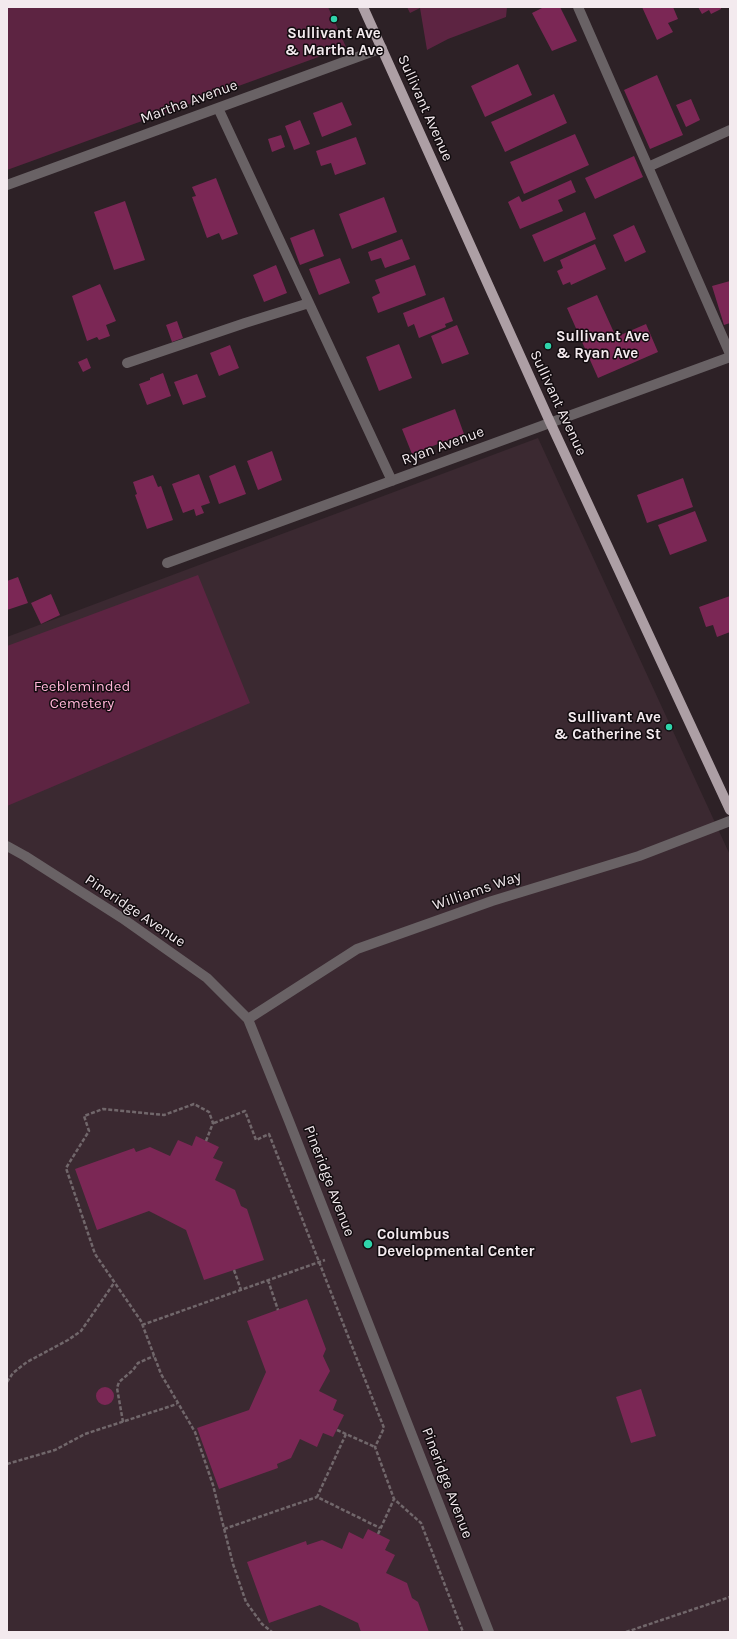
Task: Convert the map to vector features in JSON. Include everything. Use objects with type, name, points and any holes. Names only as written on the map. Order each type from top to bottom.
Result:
[{"type":"main road","name":"Sullivant Avenue","points":[[363,7],[550,422],[730,810]]},
{"type":"street","points":[[578,7],[730,356]]},
{"type":"street","name":"Martha Avenue","points":[[7,185],[382,48]]},
{"type":"street","points":[[218,108],[392,481]]},
{"type":"street","points":[[648,167],[730,130]]},
{"type":"street","points":[[127,363],[244,323],[310,303]]},
{"type":"street","name":"Ryan Avenue","points":[[167,563],[730,356]]},
{"type":"street","name":"Williams Way","points":[[248,1019],[357,949],[492,901],[639,856],[730,821]]},
{"type":"street","name":"Pineridge Avenue","points":[[7,846],[122,918],[201,974],[248,1019],[488,1632]]},
{"type":"path","points":[[206,1141],[213,1123],[210,1112],[194,1104],[164,1114],[103,1108],[84,1116],[89,1131],[66,1168],[95,1254],[142,1325],[161,1374],[177,1404],[195,1432],[213,1485],[224,1529],[246,1602],[262,1624],[272,1632]]},
{"type":"path","points":[[213,1123],[245,1111],[256,1140],[269,1134],[384,1428],[375,1447],[394,1499],[421,1523],[463,1632]]},
{"type":"path","points":[[142,1325],[341,1254]]},
{"type":"path","points":[[234,1270],[241,1290]]},
{"type":"path","points":[[268,1280],[278,1310]]},
{"type":"path","points":[[7,1382],[13,1373],[27,1362],[68,1340],[81,1331],[114,1283]]},
{"type":"path","points":[[123,1422],[117,1388],[118,1382],[138,1364],[154,1356]]},
{"type":"path","points":[[7,1464],[55,1450],[85,1434],[177,1404]]},
{"type":"path","points":[[337,1430],[375,1447]]},
{"type":"path","points":[[317,1497],[346,1434]]},
{"type":"path","points":[[224,1529],[317,1497],[380,1528]]},
{"type":"path","points":[[378,1534],[394,1499]]},
{"type":"path","points":[[626,1632],[730,1597]]},
{"type":"shaded area","name":"Columbus Developmental Center","points":[[538,438],[730,855],[730,1632],[7,1632],[7,637]]},
{"type":"green space","points":[[7,7],[328,7],[346,47],[7,170]]},
{"type":"green space","points":[[407,7],[507,7],[506,17],[448,39],[427,50],[420,8],[410,13]]},
{"type":"green space","name":"Feebleminded Cemetery","points":[[198,575],[250,703],[7,806],[7,646]]},
{"type":"building","points":[[544,7],[560,7],[577,41],[552,51],[532,13]]},
{"type":"building","points":[[642,7],[673,7],[678,19],[668,23],[673,32],[657,40]]},
{"type":"building","points":[[698,7],[721,7],[721,9],[711,14],[709,10],[702,14]]},
{"type":"building","points":[[518,64],[532,95],[485,117],[471,86]]},
{"type":"building","points":[[657,75],[683,135],[650,149],[624,90]]},
{"type":"building","points":[[554,94],[567,123],[505,152],[491,122]]},
{"type":"building","points":[[691,99],[700,120],[686,127],[676,105]]},
{"type":"building","points":[[342,102],[352,125],[322,137],[313,113]]},
{"type":"building","points":[[300,120],[310,144],[294,150],[285,126]]},
{"type":"building","points":[[575,134],[589,165],[524,194],[510,162]]},
{"type":"building","points":[[281,135],[285,147],[272,152],[268,139]]},
{"type":"building","points":[[356,137],[366,164],[335,175],[331,163],[321,166],[316,151]]},
{"type":"building","points":[[634,156],[643,177],[595,199],[585,178]]},
{"type":"building","points":[[216,178],[238,234],[222,240],[219,233],[207,238],[192,197],[196,196],[192,187]]},
{"type":"building","points":[[571,180],[576,192],[558,200],[563,211],[520,229],[508,202],[519,196],[522,202]]},
{"type":"building","points":[[384,197],[397,232],[352,249],[339,214]]},
{"type":"building","points":[[125,201],[145,260],[114,270],[94,212]]},
{"type":"building","points":[[585,212],[596,239],[544,262],[532,235]]},
{"type":"building","points":[[634,225],[646,252],[625,262],[613,235]]},
{"type":"building","points":[[314,229],[324,256],[300,265],[290,238]]},
{"type":"building","points":[[402,239],[410,259],[385,268],[381,258],[371,261],[368,252]]},
{"type":"building","points":[[595,244],[606,269],[571,285],[570,282],[563,285],[557,271],[563,268],[560,260]]},
{"type":"building","points":[[340,258],[350,283],[319,295],[309,269]]},
{"type":"building","points":[[276,265],[287,293],[264,302],[253,275]]},
{"type":"building","points":[[415,265],[426,295],[378,313],[372,297],[380,293],[375,280]]},
{"type":"building","points":[[730,281],[730,323],[724,325],[712,286]]},
{"type":"building","points":[[100,284],[116,321],[106,325],[110,336],[99,340],[97,337],[87,341],[72,296]]},
{"type":"building","points":[[597,295],[616,337],[646,324],[658,352],[598,378],[567,308]]},
{"type":"building","points":[[444,297],[453,321],[445,324],[446,327],[419,338],[414,324],[408,327],[403,313]]},
{"type":"building","points":[[177,321],[183,338],[172,342],[166,325]]},
{"type":"building","points":[[457,325],[469,354],[442,364],[431,336]]},
{"type":"building","points":[[399,344],[412,378],[379,391],[366,357]]},
{"type":"building","points":[[230,345],[239,368],[219,376],[210,353]]},
{"type":"building","points":[[87,358],[91,368],[83,372],[78,362]]},
{"type":"building","points":[[163,373],[171,396],[147,405],[139,384]]},
{"type":"building","points":[[197,374],[206,397],[183,405],[174,382]]},
{"type":"building","points":[[455,409],[464,434],[412,454],[402,429]]},
{"type":"building","points":[[272,451],[282,480],[258,490],[247,461]]},
{"type":"building","points":[[235,465],[246,494],[219,504],[209,476]]},
{"type":"building","points":[[199,474],[210,503],[201,506],[204,513],[196,516],[194,509],[183,513],[172,484]]},
{"type":"building","points":[[153,475],[158,487],[161,486],[173,520],[147,529],[135,495],[137,494],[133,482]]},
{"type":"building","points":[[683,478],[693,507],[647,523],[637,495]]},
{"type":"building","points":[[695,511],[707,541],[670,555],[658,525]]},
{"type":"building","points":[[18,577],[28,603],[7,610],[7,581]]},
{"type":"building","points":[[51,594],[60,615],[41,624],[31,603]]},
{"type":"building","points":[[730,596],[730,632],[717,637],[713,625],[706,627],[699,607]]},
{"type":"building","points":[[196,1136],[219,1147],[213,1158],[223,1162],[215,1180],[235,1190],[241,1206],[247,1209],[264,1260],[204,1280],[186,1230],[149,1211],[97,1230],[75,1169],[134,1148],[136,1152],[150,1147],[170,1156],[178,1140],[192,1146]]},
{"type":"building","points":[[307,1299],[326,1349],[323,1356],[330,1371],[319,1391],[337,1400],[333,1410],[344,1415],[333,1437],[323,1433],[317,1447],[300,1439],[291,1458],[277,1464],[278,1468],[219,1489],[197,1428],[249,1410],[266,1372],[247,1321]]},
{"type":"building","points":[[105,1387],[111,1390],[114,1396],[111,1402],[105,1405],[99,1402],[96,1396],[99,1390]]},
{"type":"building","points":[[641,1389],[656,1436],[631,1443],[616,1397]]},
{"type":"building","points":[[368,1529],[390,1540],[385,1550],[395,1555],[386,1573],[407,1583],[412,1598],[418,1602],[429,1632],[361,1632],[358,1623],[320,1605],[269,1623],[247,1562],[306,1541],[307,1545],[322,1540],[342,1549],[349,1532],[363,1539]]},
{"type":"place","name":"Sullivant Ave & Martha Ave","points":[[334,19]]},
{"type":"place","name":"Sullivant Ave & Ryan Ave","points":[[548,346]]},
{"type":"place","name":"Sullivant Ave & Catherine St","points":[[669,727]]},
{"type":"place","name":"Columbus Developmental Center","points":[[368,1244]]}]
